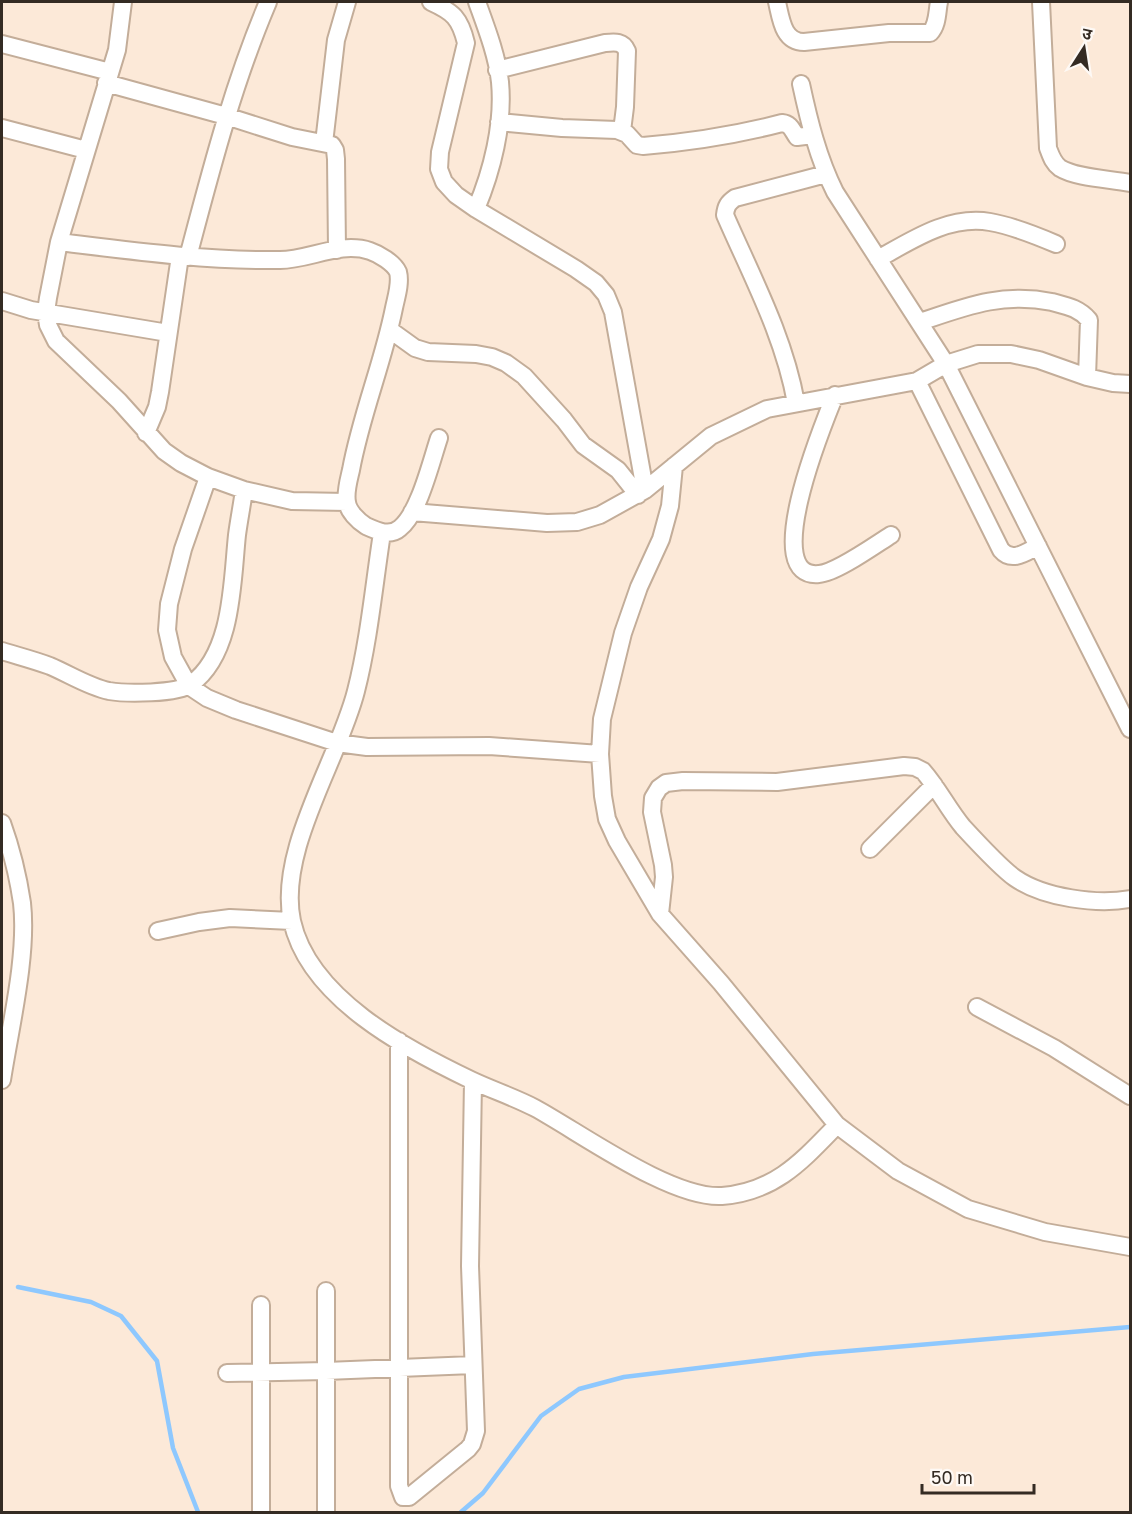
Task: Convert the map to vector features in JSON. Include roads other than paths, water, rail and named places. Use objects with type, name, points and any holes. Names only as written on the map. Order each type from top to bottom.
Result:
[{"type":"street","points":[[123,2],[117,50],[59,242],[46,312],[48,325],[56,341],[119,401],[164,451],[208,477],[244,490],[292,501],[347,502]]},
{"type":"street","points":[[146,433],[157,407],[168,333],[184,256],[226,116],[246,56],[268,2]]},
{"type":"street","points":[[324,143],[336,40],[347,2]]},
{"type":"street","points":[[431,2],[472,10]]},
{"type":"street","points":[[777,2],[787,35],[796,42],[889,33],[930,33],[934,29],[939,2]]},
{"type":"street","points":[[1041,2],[1048,148],[1052,159],[1060,168],[1072,173],[1131,183]]},
{"type":"street","points":[[472,10],[493,53],[501,103],[499,122],[479,201]]},
{"type":"street","points":[[472,10],[462,27],[465,43],[440,152],[439,169],[444,182],[479,201],[576,268],[596,283],[606,295],[613,312],[642,493]]},
{"type":"street","points":[[497,70],[605,43],[621,43],[627,51],[622,131]]},
{"type":"street","points":[[2,44],[292,137],[332,145],[336,150],[337,250]]},
{"type":"street","points":[[801,84],[813,135],[826,174],[835,192],[946,364],[1131,729]]},
{"type":"street","points":[[499,122],[622,131],[637,146],[719,138],[782,123],[791,126],[797,136],[813,135]]},
{"type":"street","points":[[2,128],[86,150]]},
{"type":"street","points":[[796,403],[790,374],[775,327],[725,215],[729,203],[735,198],[826,174]]},
{"type":"street","points":[[878,259],[940,227],[964,222],[989,221],[1020,229],[1056,244]]},
{"type":"street","points":[[59,242],[241,261],[285,260],[337,250],[370,251],[391,263],[398,273],[398,289],[390,330],[354,456],[347,502],[352,513],[364,525],[382,533],[395,532],[404,525],[423,486],[440,438]]},
{"type":"street","points":[[920,322],[970,305],[1007,298],[1037,299],[1070,306],[1083,312],[1089,320],[1087,377]]},
{"type":"street","points":[[2,301],[31,310],[168,333]]},
{"type":"street","points":[[390,330],[415,348],[428,352],[476,354],[506,363],[524,376],[564,420],[583,445],[618,470],[642,493]]},
{"type":"street","points":[[412,512],[548,523],[577,522],[600,515],[642,493],[697,446],[726,428],[767,409],[917,381],[946,364],[978,354],[1011,354],[1039,360],[1087,377],[1113,383],[1131,384]]},
{"type":"street","points":[[917,381],[1001,550],[1005,555],[1012,557],[1038,546]]},
{"type":"street","points":[[835,395],[811,458],[799,502],[794,536],[795,561],[809,574],[821,574],[836,568],[891,535]]},
{"type":"street","points":[[674,466],[670,506],[661,539],[639,587],[623,633],[602,718],[600,754],[603,796],[607,819],[617,841],[660,914],[721,983],[837,1125],[898,1171],[968,1209],[1045,1232],[1131,1247]]},
{"type":"street","points":[[208,477],[183,549],[169,604],[167,630],[173,657],[189,686],[207,698],[236,710],[337,743],[368,747],[434,745],[600,754]]},
{"type":"street","points":[[2,651],[49,666],[107,690],[130,694],[189,686],[214,657],[223,634],[231,601],[237,532],[244,490]]},
{"type":"street","points":[[382,533],[371,612],[356,693],[321,779],[295,861],[290,894],[292,921],[304,955],[333,991],[371,1023],[418,1054],[473,1082],[533,1107],[645,1172],[699,1195],[722,1196],[751,1190],[791,1170],[837,1125]]},
{"type":"street","points":[[660,914],[664,877],[652,812],[653,798],[659,788],[666,783],[683,781],[777,782],[904,766],[915,767],[923,771],[963,826],[1014,878],[1036,890],[1095,901],[1131,899]]},
{"type":"street","points":[[870,849],[934,785]]},
{"type":"street","points":[[2,823],[15,866],[22,905],[21,954],[2,1080]]},
{"type":"street","points":[[158,931],[230,918],[292,921]]},
{"type":"street","points":[[977,1007],[1054,1048],[1131,1096]]},
{"type":"street","points":[[399,1041],[399,1486],[403,1497],[409,1497],[472,1443],[476,1431],[470,1266],[473,1082]]},
{"type":"street","points":[[326,1291],[326,1512]]},
{"type":"street","points":[[261,1305],[261,1512]]},
{"type":"street","points":[[226,1373],[473,1365]]},
{"type":"waterway","points":[[18,1287],[91,1302],[121,1316],[157,1361],[173,1448],[198,1512]]},
{"type":"waterway","points":[[461,1512],[483,1493],[541,1416],[579,1389],[624,1377],[813,1354],[1130,1327]]}]
